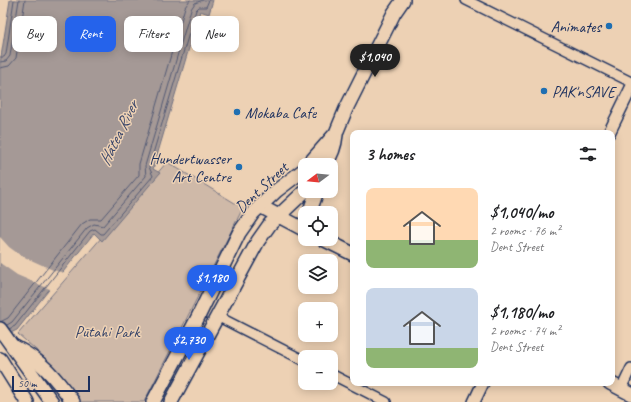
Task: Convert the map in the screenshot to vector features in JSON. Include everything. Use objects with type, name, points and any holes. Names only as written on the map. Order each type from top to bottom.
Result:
[{"type":"main road","name":"Dent Street","points":[[329,158],[335,144],[336,133],[346,109],[395,6],[404,0]]},
{"type":"main road","name":"Dent Street","points":[[314,158],[336,133]]},
{"type":"main road","name":"Dent Street","points":[[153,402],[239,232],[260,206],[298,174]]},
{"type":"main road","name":"Dent Street","points":[[171,402],[258,240],[265,230],[298,198]]},
{"type":"main road","points":[[260,206],[298,226]]},
{"type":"main road","points":[[337,246],[350,252]]},
{"type":"main road","points":[[0,329],[52,402]]},
{"type":"main road","points":[[10,343],[43,365],[55,378],[72,402]]},
{"type":"main road","points":[[0,360],[27,402]]},
{"type":"street","points":[[466,0],[631,82]]},
{"type":"street","points":[[610,130],[631,88]]},
{"type":"street","points":[[217,316],[298,357]]},
{"type":"street","points":[[621,389],[631,368]]},
{"type":"street","points":[[338,378],[350,384]]},
{"type":"street","points":[[355,386],[386,402]]},
{"type":"street","points":[[474,402],[482,386]]},
{"type":"green space","name":"Pūtahi Park","points":[[167,162],[243,208],[144,402],[80,402],[44,357],[18,334]]},
{"type":"water","name":"Hātea River","points":[[10,0],[213,0],[209,14],[200,11],[199,16],[191,16],[191,41],[153,169],[160,173],[102,241],[94,233],[17,330],[0,338],[0,63]]},
{"type":"pier","points":[[0,237],[9,247],[20,255],[53,270],[65,273],[52,290],[17,275],[0,263]]},
{"type":"place","name":"Animates","points":[[609,26]]},
{"type":"place","name":"PAK'nSAVE","points":[[544,91]]},
{"type":"place","name":"Mokaba Cafe","points":[[237,112]]},
{"type":"place","name":"Hundertwasser Art Centre","points":[[239,167]]}]
